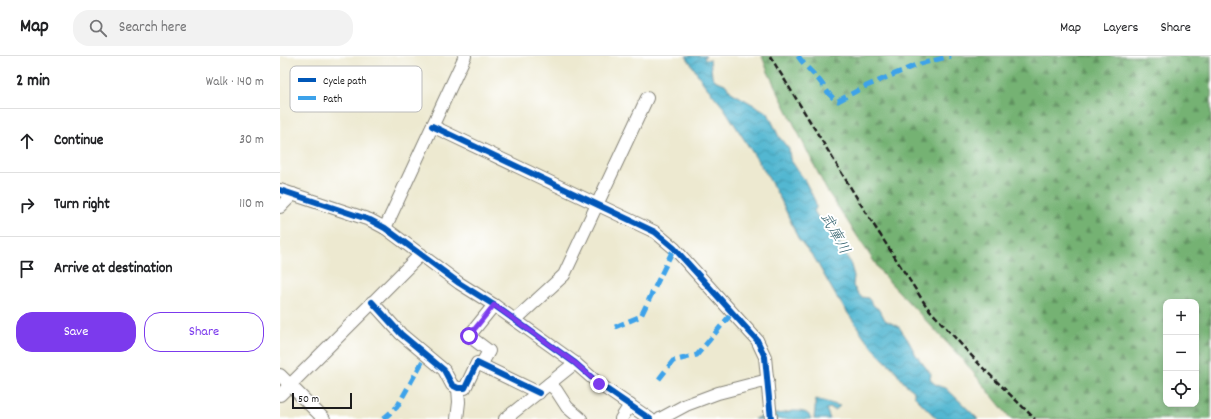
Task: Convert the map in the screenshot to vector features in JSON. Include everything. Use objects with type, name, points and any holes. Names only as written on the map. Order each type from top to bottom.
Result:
[{"type":"street","points":[[385,228],[465,56]]},
{"type":"street","points":[[515,320],[564,275],[646,98]]},
{"type":"street","points":[[432,126],[655,232],[674,248],[757,340],[765,357],[771,419]]},
{"type":"street","points":[[280,190],[370,220],[385,228],[460,283],[494,305],[575,363],[599,384],[650,419]]},
{"type":"street","points":[[280,207],[294,194]]},
{"type":"street","points":[[280,395],[421,254]]},
{"type":"street","points":[[372,302],[401,334],[444,370],[452,385],[458,388],[465,388],[477,363],[538,393]]},
{"type":"street","points":[[481,365],[489,351],[469,336],[494,305]]},
{"type":"street","points":[[505,419],[575,363]]},
{"type":"street","points":[[280,375],[324,419]]},
{"type":"street","points":[[549,384],[556,390],[567,407],[581,419]]},
{"type":"street","points":[[660,419],[686,405],[718,393],[768,384]]},
{"type":"street","points":[[457,419],[459,402],[458,388]]},
{"type":"street","points":[[621,419],[630,405]]},
{"type":"green space","points":[[762,56],[1211,56],[1211,419],[1011,419],[964,361],[883,275],[826,189],[768,72]]},
{"type":"water","points":[[686,56],[706,56],[704,58],[705,60],[710,59],[712,76],[715,80],[725,84],[731,92],[768,113],[779,137],[789,149],[790,159],[805,181],[815,201],[816,208],[814,211],[838,241],[850,262],[854,276],[853,286],[861,297],[868,298],[874,306],[880,310],[885,320],[899,327],[916,355],[931,374],[931,381],[941,387],[946,388],[978,419],[937,419],[914,396],[914,391],[905,384],[894,369],[882,358],[865,338],[836,296],[815,259],[798,238],[781,200],[765,172],[724,108],[704,84]]},
{"type":"water","points":[[816,399],[840,406],[835,410],[831,408],[826,409],[830,419],[814,419]]},
{"type":"water","points":[[801,411],[806,413],[811,419],[755,419],[764,416]]},
{"type":"railway","points":[[770,56],[868,216],[927,307],[980,365],[1035,419]]},
{"type":"marked path","points":[[798,56],[830,94],[838,101],[864,87],[916,65],[951,56]]},
{"type":"marked path","points":[[615,327],[641,316],[674,248]]},
{"type":"marked path","points":[[659,379],[673,361],[697,355],[732,313]]},
{"type":"marked path","points":[[383,419],[397,407],[426,355]]},
{"type":"cycle path","points":[[432,126],[655,232],[674,248],[757,340],[765,357],[771,419]]},
{"type":"cycle path","points":[[280,190],[370,220],[385,228],[459,283],[494,305],[575,363],[599,384],[650,419]]},
{"type":"cycle path","points":[[372,302],[401,334],[444,370],[452,385],[458,388],[465,388],[477,363],[539,393]]},
{"type":"route","points":[[469,336],[494,305],[575,363],[599,384]]},
{"type":"water label","name":"武庫川","points":[[834,234]]}]
